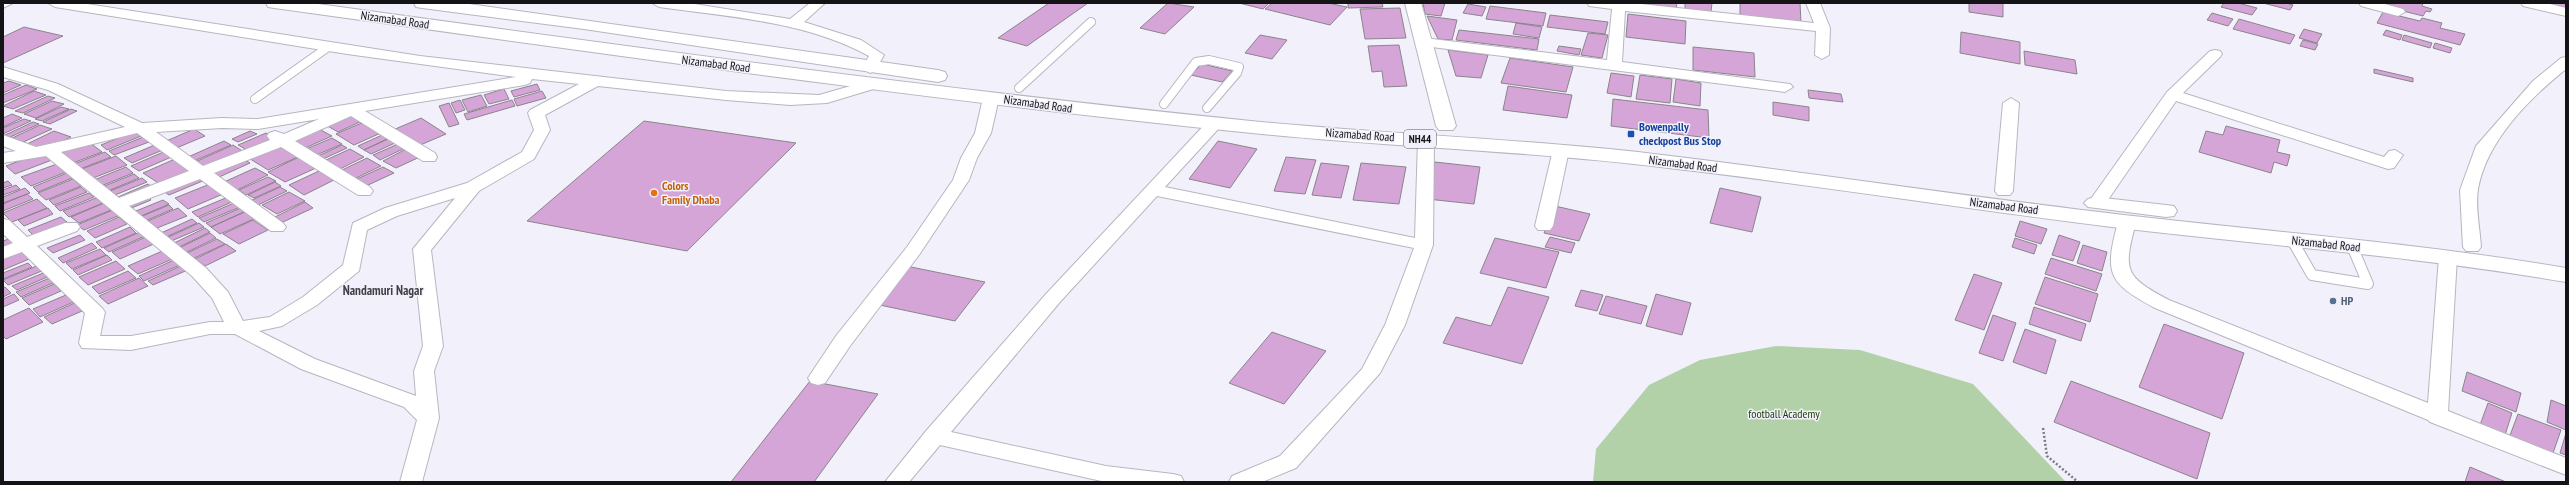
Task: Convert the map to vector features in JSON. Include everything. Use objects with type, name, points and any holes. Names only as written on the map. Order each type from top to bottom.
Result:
[{"type":"main road","name":"Nizamabad Road","points":[[274,3],[647,55],[1019,88],[1164,104],[1211,116],[1426,139],[1561,150],[1676,163],[2126,222],[2448,257],[2566,275]]},
{"type":"main road","name":"Nizamabad Road","points":[[422,3],[584,24],[991,98],[1072,109],[1446,126],[1658,148],[2097,203],[2472,247],[2492,248],[2566,261]]},
{"type":"main road","points":[[1413,3],[1446,126]]},
{"type":"street","points":[[55,3],[328,47],[543,77],[595,82],[812,100],[850,93],[872,76],[877,55],[861,44],[793,24],[659,3]]},
{"type":"street","points":[[793,24],[818,3]]},
{"type":"street","points":[[1594,3],[1619,4],[1823,28]]},
{"type":"street","points":[[1813,3],[1823,28],[1822,54]]},
{"type":"street","points":[[2366,3],[2398,12]]},
{"type":"street","points":[[2528,3],[2566,12]]},
{"type":"street","points":[[1614,67],[1619,4]]},
{"type":"street","points":[[1424,42],[1614,67],[1785,87]]},
{"type":"street","points":[[2097,203],[2172,95],[2215,54]]},
{"type":"street","points":[[2472,247],[2469,190],[2484,146],[2538,84],[2566,61]]},
{"type":"street","points":[[5,75],[53,87],[140,128],[277,227]]},
{"type":"street","points":[[3,158],[41,151],[140,128],[222,123],[258,124],[352,110],[543,77]]},
{"type":"street","points":[[3,224],[95,312],[89,343],[131,343],[210,328],[238,328],[275,322],[310,301],[352,267],[360,227],[391,212],[472,187],[528,156],[542,130],[536,113],[595,82]]},
{"type":"street","points":[[2172,95],[2388,164],[2395,155]]},
{"type":"street","points":[[818,378],[843,341],[913,251],[961,180],[969,158],[983,133],[991,98]]},
{"type":"street","points":[[2004,191],[2011,103]]},
{"type":"street","points":[[117,205],[282,140],[352,110]]},
{"type":"street","points":[[352,110],[429,157]]},
{"type":"street","points":[[896,482],[1053,298],[1154,190],[1211,116]]},
{"type":"street","points":[[258,124],[364,191]]},
{"type":"street","points":[[1240,482],[1288,462],[1370,372],[1395,325],[1424,245],[1426,139]]},
{"type":"street","points":[[3,140],[41,151],[117,205],[199,272],[221,296],[228,314],[238,328],[308,364],[411,402],[428,418]]},
{"type":"street","points":[[1544,226],[1561,150]]},
{"type":"street","points":[[412,482],[428,418],[424,371],[433,346],[422,248],[472,187]]},
{"type":"street","points":[[1154,190],[1424,245]]},
{"type":"street","points":[[2126,222],[2118,254],[2118,268],[2125,280],[2138,292],[2162,304],[2566,467]]},
{"type":"street","points":[[3,253],[71,227]]},
{"type":"street","points":[[2437,416],[2448,257]]},
{"type":"street","points":[[934,436],[1106,474],[1174,482]]},
{"type":"lane","points":[[1019,88],[1091,22]]},
{"type":"lane","points":[[255,99],[328,47]]},
{"type":"lane","points":[[1164,104],[1196,62],[1209,60],[1238,67],[1237,74],[1211,116]]},
{"type":"lane","points":[[2292,240],[2312,275],[2368,284],[2352,246]]},
{"type":"path","points":[[2043,428],[2047,456],[2078,482]]},
{"type":"green space","name":"football Academy","points":[[1776,346],[1860,350],[1973,384],[2066,482],[1593,482],[1596,449],[1649,385],[1700,360]]},
{"type":"building","points":[[1049,3],[1088,3],[1027,46],[998,38]]},
{"type":"building","points":[[1168,3],[1194,7],[1165,34],[1140,28]]},
{"type":"building","points":[[1239,3],[1269,3],[1263,9]]},
{"type":"building","points":[[1272,3],[1328,3],[1347,7],[1330,25],[1265,9]]},
{"type":"building","points":[[1348,3],[1382,3],[1383,7],[1348,8]]},
{"type":"building","points":[[1423,3],[1445,3],[1441,16],[1425,14]]},
{"type":"building","points":[[1627,3],[1677,3],[1676,9]]},
{"type":"building","points":[[1685,3],[1712,3],[1711,12],[1685,9]]},
{"type":"building","points":[[1740,3],[1800,3],[1801,23],[1740,16]]},
{"type":"building","points":[[1969,3],[2003,3],[2003,17],[1969,12]]},
{"type":"building","points":[[2224,3],[2238,3],[2257,8],[2252,15],[2221,7]]},
{"type":"building","points":[[2263,3],[2286,3],[2293,5],[2290,10]]},
{"type":"building","points":[[2423,3],[2422,6],[2432,9],[2430,12],[2426,11],[2423,16],[2375,4]]},
{"type":"building","points":[[2532,3],[2566,3],[2566,12]]},
{"type":"building","points":[[1468,4],[1486,7],[1482,16],[1463,13]]},
{"type":"building","points":[[1490,6],[1546,13],[1543,26],[1486,19]]},
{"type":"building","points":[[1400,8],[1406,38],[1365,39],[1360,9]]},
{"type":"building","points":[[2383,12],[2420,21],[2422,18],[2442,23],[2440,28],[2465,34],[2460,45],[2377,23]]},
{"type":"building","points":[[2212,13],[2233,19],[2228,26],[2207,20]]},
{"type":"building","points":[[1628,14],[1686,21],[1685,44],[1626,37]]},
{"type":"building","points":[[1550,15],[1608,22],[1605,34],[1547,27]]},
{"type":"building","points":[[1427,16],[1457,20],[1452,40],[1438,39]]},
{"type":"building","points":[[2239,19],[2295,35],[2290,44],[2233,29]]},
{"type":"building","points":[[1516,23],[1542,27],[1539,38],[1513,34]]},
{"type":"building","points":[[24,27],[63,36],[3,63],[3,37]]},
{"type":"building","points":[[2304,29],[2322,34],[2317,43],[2299,38]]},
{"type":"building","points":[[1459,30],[1539,39],[1537,50],[1456,40]]},
{"type":"building","points":[[2386,30],[2402,35],[2400,40],[2383,35]]},
{"type":"building","points":[[1961,32],[2020,42],[2020,64],[1960,53]]},
{"type":"building","points":[[1588,33],[1608,35],[1602,58],[1581,55]]},
{"type":"building","points":[[1260,35],[1287,40],[1272,59],[1245,53]]},
{"type":"building","points":[[2404,35],[2432,43],[2430,48],[2402,40]]},
{"type":"building","points":[[2303,40],[2318,44],[2315,50],[2300,46]]},
{"type":"building","points":[[2435,43],[2452,48],[2450,53],[2433,48]]},
{"type":"building","points":[[1399,45],[1407,86],[1384,87],[1382,71],[1372,72],[1368,46]]},
{"type":"building","points":[[1559,46],[1581,49],[1579,55],[1557,51]]},
{"type":"building","points":[[1693,47],[1754,53],[1755,77],[1693,70]]},
{"type":"building","points":[[1448,50],[1488,55],[1481,78],[1456,76]]},
{"type":"building","points":[[2024,51],[2075,60],[2077,74],[2025,65]]},
{"type":"building","points":[[1510,58],[1573,67],[1566,92],[1501,83]]},
{"type":"building","points":[[1202,64],[1232,71],[1222,82],[1191,75]]},
{"type":"building","points":[[2374,69],[2413,78],[2413,82],[2374,73]]},
{"type":"building","points":[[1611,73],[1634,76],[1631,97],[1607,93]]},
{"type":"building","points":[[1640,75],[1672,79],[1670,103],[1636,99]]},
{"type":"building","points":[[1676,79],[1701,83],[1700,106],[1673,102]]},
{"type":"building","points":[[9,81],[21,85],[3,93],[3,83]]},
{"type":"building","points":[[537,84],[540,90],[514,97],[511,91]]},
{"type":"building","points":[[26,85],[37,89],[3,103],[3,95]]},
{"type":"building","points":[[1508,86],[1572,95],[1567,118],[1503,110]]},
{"type":"building","points":[[504,89],[509,99],[489,104],[484,95]]},
{"type":"building","points":[[1808,90],[1841,94],[1843,102],[1809,98]]},
{"type":"building","points":[[34,91],[46,95],[13,109],[3,106]]},
{"type":"building","points":[[542,91],[546,98],[517,106],[514,99]]},
{"type":"building","points":[[481,95],[487,106],[468,112],[462,100]]},
{"type":"building","points":[[48,96],[55,98],[23,113],[15,111]]},
{"type":"building","points":[[1613,99],[1708,110],[1709,138],[1611,126]]},
{"type":"building","points":[[460,100],[465,110],[456,113],[451,103]]},
{"type":"building","points":[[512,100],[515,106],[467,120],[464,114]]},
{"type":"building","points":[[52,101],[64,104],[36,118],[24,114]]},
{"type":"building","points":[[1773,102],[1809,107],[1809,121],[1773,115]]},
{"type":"building","points":[[449,103],[459,124],[449,127],[439,106]]},
{"type":"building","points":[[61,107],[69,109],[42,121],[35,119]]},
{"type":"building","points":[[71,109],[77,111],[50,124],[43,122]]},
{"type":"building","points":[[350,112],[364,120],[338,132],[324,124]]},
{"type":"building","points":[[12,114],[22,118],[3,127],[3,118]]},
{"type":"building","points":[[421,118],[446,134],[418,146],[393,130]]},
{"type":"building","points":[[24,119],[31,121],[3,134],[3,128]]},
{"type":"building","points":[[644,121],[796,143],[687,251],[527,221]]},
{"type":"building","points":[[33,122],[39,124],[8,138],[3,136]]},
{"type":"building","points":[[364,122],[383,132],[354,145],[336,134]]},
{"type":"building","points":[[40,125],[52,129],[21,143],[10,139]]},
{"type":"building","points":[[2226,126],[2280,140],[2277,152],[2290,155],[2287,166],[2274,162],[2271,173],[2199,152],[2206,131],[2223,135]]},
{"type":"building","points":[[317,128],[332,136],[305,148],[290,140]]},
{"type":"building","points":[[194,129],[205,136],[174,149],[164,142]]},
{"type":"building","points":[[54,131],[71,137],[44,150],[27,144]]},
{"type":"building","points":[[136,131],[141,136],[107,150],[101,145]]},
{"type":"building","points":[[250,131],[257,134],[238,142],[232,139]]},
{"type":"building","points":[[266,133],[279,140],[251,152],[238,145]]},
{"type":"building","points":[[382,135],[389,138],[364,150],[358,146]]},
{"type":"building","points":[[143,137],[149,142],[114,155],[109,151]]},
{"type":"building","points":[[332,138],[342,144],[314,156],[304,150]]},
{"type":"building","points":[[388,139],[395,143],[371,154],[364,150]]},
{"type":"building","points":[[224,141],[231,145],[194,161],[188,157]]},
{"type":"building","points":[[1218,141],[1257,149],[1230,188],[1189,179]]},
{"type":"building","points":[[89,142],[102,152],[70,164],[58,154]]},
{"type":"building","points":[[157,144],[165,149],[132,163],[124,158]]},
{"type":"building","points":[[275,144],[298,157],[268,170],[247,157]]},
{"type":"building","points":[[398,144],[405,148],[380,160],[373,155]]},
{"type":"building","points":[[233,145],[244,152],[207,169],[195,162]]},
{"type":"building","points":[[342,145],[347,148],[321,160],[316,157]]},
{"type":"building","points":[[408,148],[422,156],[396,168],[383,161]]},
{"type":"building","points":[[350,149],[364,157],[340,169],[326,160]]},
{"type":"building","points":[[168,150],[176,155],[139,171],[131,166]]},
{"type":"building","points":[[43,152],[52,160],[15,174],[6,166]]},
{"type":"building","points":[[105,152],[111,157],[80,169],[74,164]]},
{"type":"building","points":[[116,156],[127,165],[93,178],[82,169]]},
{"type":"building","points":[[241,157],[250,163],[217,178],[208,172]]},
{"type":"building","points":[[299,157],[316,168],[285,182],[268,172]]},
{"type":"building","points":[[1286,157],[1316,160],[1305,194],[1274,191]]},
{"type":"building","points":[[367,158],[381,166],[354,179],[340,171]]},
{"type":"building","points":[[175,159],[195,172],[163,186],[143,173]]},
{"type":"building","points":[[1435,162],[1480,167],[1474,204],[1427,199]]},
{"type":"building","points":[[1321,163],[1349,166],[1341,198],[1312,195]]},
{"type":"building","points":[[1361,163],[1406,167],[1399,204],[1353,200]]},
{"type":"building","points":[[57,164],[66,172],[31,186],[21,177]]},
{"type":"building","points":[[126,167],[133,173],[101,186],[94,180]]},
{"type":"building","points":[[383,167],[394,173],[366,186],[355,180]]},
{"type":"building","points":[[255,168],[268,175],[237,190],[224,182]]},
{"type":"building","points":[[319,171],[334,180],[304,195],[289,185]]},
{"type":"building","points":[[67,173],[72,178],[38,192],[33,187]]},
{"type":"building","points":[[134,174],[139,178],[108,191],[102,187]]},
{"type":"building","points":[[199,175],[205,180],[169,195],[162,190]]},
{"type":"building","points":[[268,177],[276,181],[246,195],[239,190]]},
{"type":"building","points":[[142,178],[147,182],[115,195],[110,191]]},
{"type":"building","points":[[73,179],[81,186],[46,200],[38,193]]},
{"type":"building","points":[[8,181],[12,185],[3,188],[3,183]]},
{"type":"building","points":[[275,182],[281,186],[254,198],[248,195]]},
{"type":"building","points":[[148,184],[153,188],[122,200],[118,197]]},
{"type":"building","points":[[210,184],[223,194],[188,209],[175,198]]},
{"type":"building","points":[[16,185],[20,189],[3,195],[3,190]]},
{"type":"building","points":[[81,187],[87,192],[54,205],[49,200]]},
{"type":"building","points":[[280,187],[287,191],[256,206],[250,201]]},
{"type":"building","points":[[25,188],[30,193],[3,203],[3,197]]},
{"type":"building","points":[[1720,188],[1761,197],[1752,232],[1710,223]]},
{"type":"building","points":[[289,192],[305,201],[277,214],[262,205]]},
{"type":"building","points":[[89,193],[94,197],[60,211],[55,206]]},
{"type":"building","points":[[27,194],[33,199],[3,211],[3,204]]},
{"type":"building","points":[[147,196],[151,200],[129,209],[125,205]]},
{"type":"building","points":[[228,197],[234,201],[198,217],[192,212]]},
{"type":"building","points":[[96,198],[103,203],[69,217],[63,211]]},
{"type":"building","points":[[37,199],[47,208],[12,222],[3,213]]},
{"type":"building","points":[[163,200],[169,204],[141,216],[136,211]]},
{"type":"building","points":[[305,202],[313,208],[283,222],[275,217]]},
{"type":"building","points":[[104,203],[111,210],[79,223],[71,217]]},
{"type":"building","points":[[234,203],[240,207],[204,222],[199,218]]},
{"type":"building","points":[[169,205],[173,209],[145,221],[140,217]]},
{"type":"building","points":[[1555,206],[1590,214],[1579,241],[1544,233]]},
{"type":"building","points":[[243,207],[248,210],[211,227],[206,223]]},
{"type":"building","points":[[48,208],[53,214],[24,226],[18,220]]},
{"type":"building","points":[[178,208],[187,216],[157,228],[148,221]]},
{"type":"building","points":[[113,210],[120,215],[84,230],[77,225]]},
{"type":"building","points":[[247,211],[256,218],[220,234],[211,227]]},
{"type":"building","points":[[61,217],[68,223],[35,237],[28,230]]},
{"type":"building","points":[[119,217],[127,224],[95,238],[87,231]]},
{"type":"building","points":[[192,219],[197,223],[166,237],[161,233]]},
{"type":"building","points":[[253,220],[268,230],[239,244],[223,234]]},
{"type":"building","points":[[2020,221],[2047,229],[2041,244],[2015,236]]},
{"type":"building","points":[[199,223],[204,227],[169,242],[164,239]]},
{"type":"building","points":[[130,227],[136,233],[102,248],[96,242]]},
{"type":"building","points":[[205,228],[210,232],[177,248],[172,244]]},
{"type":"building","points":[[140,232],[145,236],[109,252],[104,248]]},
{"type":"building","points":[[210,233],[216,238],[185,253],[179,248]]},
{"type":"building","points":[[80,235],[85,240],[53,253],[47,248]]},
{"type":"building","points":[[2059,235],[2080,242],[2073,261],[2052,255]]},
{"type":"building","points":[[148,236],[156,243],[120,259],[112,252]]},
{"type":"building","points":[[14,237],[20,242],[3,249],[3,241]]},
{"type":"building","points":[[1550,237],[1575,243],[1571,253],[1545,247]]},
{"type":"building","points":[[1495,238],[1559,252],[1546,288],[1480,273]]},
{"type":"building","points":[[2015,238],[2037,245],[2034,254],[2012,247]]},
{"type":"building","points":[[217,239],[225,244],[192,259],[185,254]]},
{"type":"building","points":[[92,243],[97,248],[63,263],[58,258]]},
{"type":"building","points":[[226,244],[236,251],[205,266],[195,259]]},
{"type":"building","points":[[2083,245],[2107,252],[2102,271],[2077,263]]},
{"type":"building","points":[[27,249],[34,257],[3,270],[3,259]]},
{"type":"building","points":[[100,249],[106,255],[72,269],[66,263]]},
{"type":"building","points":[[167,249],[177,257],[138,274],[128,266]]},
{"type":"building","points":[[107,255],[112,260],[78,275],[73,270]]},
{"type":"building","points":[[2051,258],[2102,274],[2096,291],[2045,274]]},
{"type":"building","points":[[176,259],[182,264],[144,281],[139,276]]},
{"type":"building","points":[[116,261],[125,269],[88,285],[79,277]]},
{"type":"building","points":[[28,263],[32,267],[3,279],[3,273]]},
{"type":"building","points":[[185,264],[190,269],[153,285],[148,281]]},
{"type":"building","points":[[39,265],[44,270],[8,285],[3,280]]},
{"type":"building","points":[[906,266],[985,282],[955,321],[875,304]]},
{"type":"building","points":[[48,271],[52,275],[17,290],[12,286]]},
{"type":"building","points":[[128,271],[136,278],[99,294],[92,287]]},
{"type":"building","points":[[1974,274],[2002,283],[1984,330],[1955,320]]},
{"type":"building","points":[[52,277],[57,281],[21,297],[16,292]]},
{"type":"building","points":[[2045,277],[2098,294],[2090,322],[2035,304]]},
{"type":"building","points":[[139,278],[148,286],[108,304],[99,296]]},
{"type":"building","points":[[54,284],[61,291],[29,305],[22,298]]},
{"type":"building","points":[[5,287],[11,293],[3,297],[3,288]]},
{"type":"building","points":[[1508,287],[1549,297],[1522,364],[1443,343],[1456,317],[1491,326]]},
{"type":"building","points":[[1581,290],[1603,295],[1597,311],[1575,306]]},
{"type":"building","points":[[73,292],[80,299],[40,317],[33,309]]},
{"type":"building","points":[[14,294],[19,300],[3,307],[3,299]]},
{"type":"building","points":[[1656,294],[1691,303],[1682,335],[1646,326]]},
{"type":"building","points":[[1606,296],[1647,306],[1641,324],[1599,314]]},
{"type":"building","points":[[81,300],[89,308],[52,324],[44,317]]},
{"type":"building","points":[[2034,307],[2086,324],[2081,341],[2029,324]]},
{"type":"building","points":[[29,308],[43,322],[6,339],[3,336],[3,320]]},
{"type":"building","points":[[1993,315],[2016,323],[2003,361],[1979,353]]},
{"type":"building","points":[[2164,324],[2244,353],[2222,419],[2139,387]]},
{"type":"building","points":[[2025,329],[2056,340],[2046,374],[2013,362]]},
{"type":"building","points":[[1272,332],[1326,351],[1284,404],[1229,383]]},
{"type":"building","points":[[2467,372],[2521,393],[2516,412],[2462,391]]},
{"type":"building","points":[[810,381],[878,394],[814,482],[731,482]]},
{"type":"building","points":[[2071,381],[2210,433],[2197,479],[2054,422]]},
{"type":"building","points":[[2551,400],[2566,406],[2566,430],[2547,422]]},
{"type":"building","points":[[2488,403],[2512,413],[2505,435],[2480,425]]},
{"type":"building","points":[[2518,414],[2561,430],[2552,456],[2509,438]]},
{"type":"building","points":[[2566,433],[2566,455],[2560,453]]},
{"type":"building","points":[[2470,467],[2506,482],[2465,482]]},
{"type":"place","name":"Bowenpally checkpost Bus Stop","points":[[1631,134]]},
{"type":"place","name":"Colors Family Dhaba","points":[[654,193]]},
{"type":"place","name":"HP","points":[[2333,301]]},
{"type":"district","name":"Nandamuri Nagar","points":[[383,290]]}]
